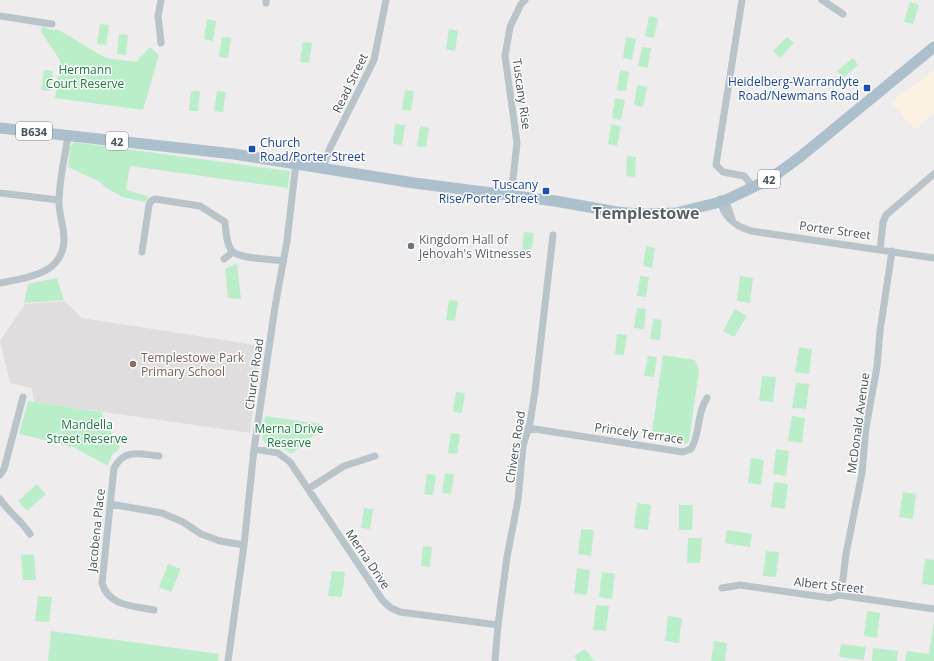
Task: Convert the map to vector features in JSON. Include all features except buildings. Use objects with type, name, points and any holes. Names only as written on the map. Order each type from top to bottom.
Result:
[{"type":"main road","name":"42","points":[[815,143],[880,82],[934,41]]},
{"type":"main road","name":"42","points":[[68,135],[296,165],[432,190],[511,196],[617,212],[662,214],[686,211],[722,201],[784,169],[934,47]]},
{"type":"main road","name":"B634","points":[[0,123],[68,135]]},
{"type":"main road","name":"B634","points":[[0,128],[68,135]]},
{"type":"street","points":[[161,0],[158,16],[161,43]]},
{"type":"street","name":"Read Street","points":[[322,169],[330,148],[374,60],[386,0]]},
{"type":"street","points":[[742,0],[716,161],[719,169],[744,176],[752,186]]},
{"type":"street","points":[[822,0],[843,14]]},
{"type":"street","name":"Tuscany Rise","points":[[511,196],[517,143],[505,56],[510,27],[521,1]]},
{"type":"street","points":[[0,16],[52,24]]},
{"type":"street","points":[[0,283],[31,278],[46,271],[56,264],[62,252],[64,239],[59,200],[68,135]]},
{"type":"street","name":"Church Road","points":[[228,661],[244,545],[254,449],[296,165]]},
{"type":"street","points":[[880,250],[883,222],[886,215],[934,174]]},
{"type":"street","points":[[0,193],[59,200]]},
{"type":"street","points":[[142,252],[149,205],[150,201],[155,199],[200,206],[214,214],[225,222],[228,244],[232,252],[242,255],[283,261]]},
{"type":"street","name":"Porter Street","points":[[722,201],[722,210],[734,224],[751,231],[934,258]]},
{"type":"street","name":"Chivers Road","points":[[495,661],[507,557],[518,500],[523,446],[535,391],[553,235]]},
{"type":"street","name":"McDonald Avenue","points":[[839,595],[842,588],[846,554],[862,473],[866,427],[877,367],[880,331],[892,251]]},
{"type":"street","points":[[224,260],[232,252]]},
{"type":"street","points":[[0,475],[4,469],[23,397]]},
{"type":"street","name":"Princely Terrace","points":[[528,428],[683,452],[691,449],[695,443],[701,408],[707,398]]},
{"type":"street","name":"Merna Drive","points":[[254,449],[278,453],[290,462],[383,601],[390,608],[400,612],[498,625]]},
{"type":"street","name":"Jacobena Place","points":[[154,610],[112,600],[105,592],[102,583],[114,468],[119,458],[128,454],[158,456]]},
{"type":"street","points":[[308,489],[344,466],[375,456]]},
{"type":"street","points":[[0,499],[7,511],[24,524],[30,534]]},
{"type":"street","points":[[110,504],[162,513],[183,522],[201,534],[220,541],[244,545]]},
{"type":"street","name":"Albert Street","points":[[722,588],[740,585],[830,598],[839,595],[934,609]]},
{"type":"shaded area","points":[[934,70],[934,113],[915,130],[891,102]]},
{"type":"shaded area","name":"Templestowe Park Primary School","points":[[64,301],[82,318],[262,346],[250,433],[34,402],[32,388],[10,383],[0,341],[25,304]]},
{"type":"green space","points":[[910,2],[919,5],[913,24],[904,22]]},
{"type":"green space","points":[[649,16],[658,18],[654,38],[645,36]]},
{"type":"green space","points":[[207,19],[216,21],[213,41],[204,39]]},
{"type":"green space","points":[[100,24],[109,25],[106,45],[97,44]]},
{"type":"green space","name":"Hermann Court Reserve","points":[[42,26],[51,30],[57,29],[106,58],[136,62],[150,47],[159,55],[143,110],[55,98],[60,60],[41,32]]},
{"type":"green space","points":[[449,29],[458,31],[455,51],[446,49]]},
{"type":"green space","points":[[119,34],[128,35],[126,55],[117,54]]},
{"type":"green space","points":[[222,37],[231,38],[228,58],[219,57]]},
{"type":"green space","points":[[626,37],[636,39],[632,60],[623,58]]},
{"type":"green space","points":[[787,37],[794,43],[780,58],[773,51]]},
{"type":"green space","points":[[303,42],[312,43],[309,63],[300,62]]},
{"type":"green space","points":[[642,47],[651,48],[648,68],[638,66]]},
{"type":"green space","points":[[853,58],[858,65],[843,78],[837,71]]},
{"type":"green space","points":[[44,70],[53,71],[51,91],[41,90]]},
{"type":"green space","points":[[620,70],[629,72],[626,91],[617,90]]},
{"type":"green space","points":[[637,85],[647,87],[643,107],[634,105]]},
{"type":"green space","points":[[405,90],[414,91],[411,111],[402,110]]},
{"type":"green space","points":[[191,91],[200,91],[198,111],[189,111]]},
{"type":"green space","points":[[217,91],[226,92],[223,112],[214,111]]},
{"type":"green space","points":[[615,98],[625,100],[621,120],[612,118]]},
{"type":"green space","points":[[395,124],[405,125],[402,145],[393,144]]},
{"type":"green space","points":[[611,124],[621,126],[617,146],[608,144]]},
{"type":"green space","points":[[420,126],[429,128],[426,147],[417,146]]},
{"type":"green space","points":[[74,142],[290,171],[288,188],[130,166],[126,190],[148,196],[146,202],[122,197],[105,187],[100,182],[68,167],[70,147]]},
{"type":"green space","points":[[627,156],[636,157],[635,177],[626,176]]},
{"type":"green space","points":[[524,232],[534,233],[531,253],[522,252]]},
{"type":"green space","points":[[646,246],[655,248],[652,268],[643,266]]},
{"type":"green space","points":[[237,263],[241,299],[228,298],[225,269]]},
{"type":"green space","points":[[640,276],[649,277],[646,297],[637,296]]},
{"type":"green space","points":[[740,276],[753,278],[750,303],[737,301]]},
{"type":"green space","points":[[57,278],[64,300],[24,303],[28,284]]},
{"type":"green space","points":[[449,300],[458,301],[455,321],[446,320]]},
{"type":"green space","points":[[637,308],[646,309],[644,329],[634,328]]},
{"type":"green space","points":[[735,309],[747,316],[734,337],[723,331]]},
{"type":"green space","points":[[653,319],[662,320],[660,340],[650,339]]},
{"type":"green space","points":[[617,334],[627,335],[624,355],[615,354]]},
{"type":"green space","points":[[799,347],[812,349],[809,374],[795,372]]},
{"type":"green space","points":[[663,355],[695,360],[699,371],[689,441],[686,444],[651,439]]},
{"type":"green space","points":[[648,356],[657,357],[654,377],[644,376]]},
{"type":"green space","points":[[762,376],[776,377],[773,402],[759,401]]},
{"type":"green space","points":[[796,383],[809,384],[806,409],[792,408]]},
{"type":"green space","points":[[456,392],[465,393],[462,413],[453,412]]},
{"type":"green space","name":"Mandella Street Reserve","points":[[28,401],[101,412],[120,448],[112,455],[108,466],[73,447],[19,434]]},
{"type":"green space","name":"Merna Drive Reserve","points":[[265,416],[321,424],[323,430],[303,442],[292,454],[281,447],[265,443],[262,438]]},
{"type":"green space","points":[[792,416],[805,418],[802,443],[788,441]]},
{"type":"green space","points":[[451,433],[460,434],[457,454],[448,453]]},
{"type":"green space","points":[[776,449],[789,451],[786,476],[773,474]]},
{"type":"green space","points":[[751,458],[764,460],[761,485],[748,483]]},
{"type":"green space","points":[[445,473],[454,474],[451,494],[442,493]]},
{"type":"green space","points":[[427,474],[436,475],[433,495],[424,494]]},
{"type":"green space","points":[[774,482],[788,484],[785,509],[771,507]]},
{"type":"green space","points":[[37,484],[46,494],[27,511],[18,501]]},
{"type":"green space","points":[[903,492],[916,494],[913,519],[899,517]]},
{"type":"green space","points":[[637,503],[651,505],[648,530],[634,528]]},
{"type":"green space","points":[[679,505],[693,505],[692,530],[679,530]]},
{"type":"green space","points":[[364,508],[373,509],[370,529],[361,528]]},
{"type":"green space","points":[[581,529],[594,530],[591,556],[578,554]]},
{"type":"green space","points":[[727,530],[752,534],[750,547],[725,543]]},
{"type":"green space","points":[[688,538],[702,538],[700,563],[687,563]]},
{"type":"green space","points":[[423,546],[432,547],[430,567],[421,566]]},
{"type":"green space","points":[[766,551],[779,552],[776,577],[763,576]]},
{"type":"green space","points":[[34,554],[36,580],[23,580],[21,555]]},
{"type":"green space","points":[[925,559],[934,560],[934,585],[922,584]]},
{"type":"green space","points":[[168,564],[181,569],[171,592],[159,587]]},
{"type":"green space","points":[[577,568],[590,570],[587,595],[574,593]]},
{"type":"green space","points":[[332,571],[345,572],[342,597],[328,596]]},
{"type":"green space","points":[[602,572],[615,574],[612,599],[599,597]]},
{"type":"green space","points":[[38,596],[52,597],[49,622],[35,621]]},
{"type":"green space","points":[[596,605],[609,606],[606,631],[593,630]]},
{"type":"green space","points":[[867,611],[880,613],[877,638],[864,636]]},
{"type":"green space","points":[[668,616],[682,618],[679,643],[665,641]]},
{"type":"green space","points":[[934,619],[934,661],[905,661],[907,651],[929,654]]},
{"type":"green space","points":[[51,631],[219,654],[218,661],[48,661]]},
{"type":"green space","points":[[714,641],[727,643],[725,661],[711,661]]},
{"type":"green space","points":[[841,644],[866,647],[864,660],[839,657]]},
{"type":"green space","points":[[873,648],[898,651],[897,661],[872,661]]},
{"type":"green space","points":[[585,649],[594,661],[577,661],[574,656]]},
{"type":"place","name":"Heidelberg-Warrandyte Road/Newmans Road","points":[[867,88]]},
{"type":"place","name":"Church Road/Porter Street","points":[[252,149]]},
{"type":"place","name":"Tuscany Rise/Porter Street","points":[[546,191]]},
{"type":"place","name":"Kingdom Hall of Jehovah's Witnesses","points":[[411,246]]},
{"type":"place","name":"Templestowe Park Primary School","points":[[133,364]]},
{"type":"district","name":"Templestowe","points":[[646,213]]}]
